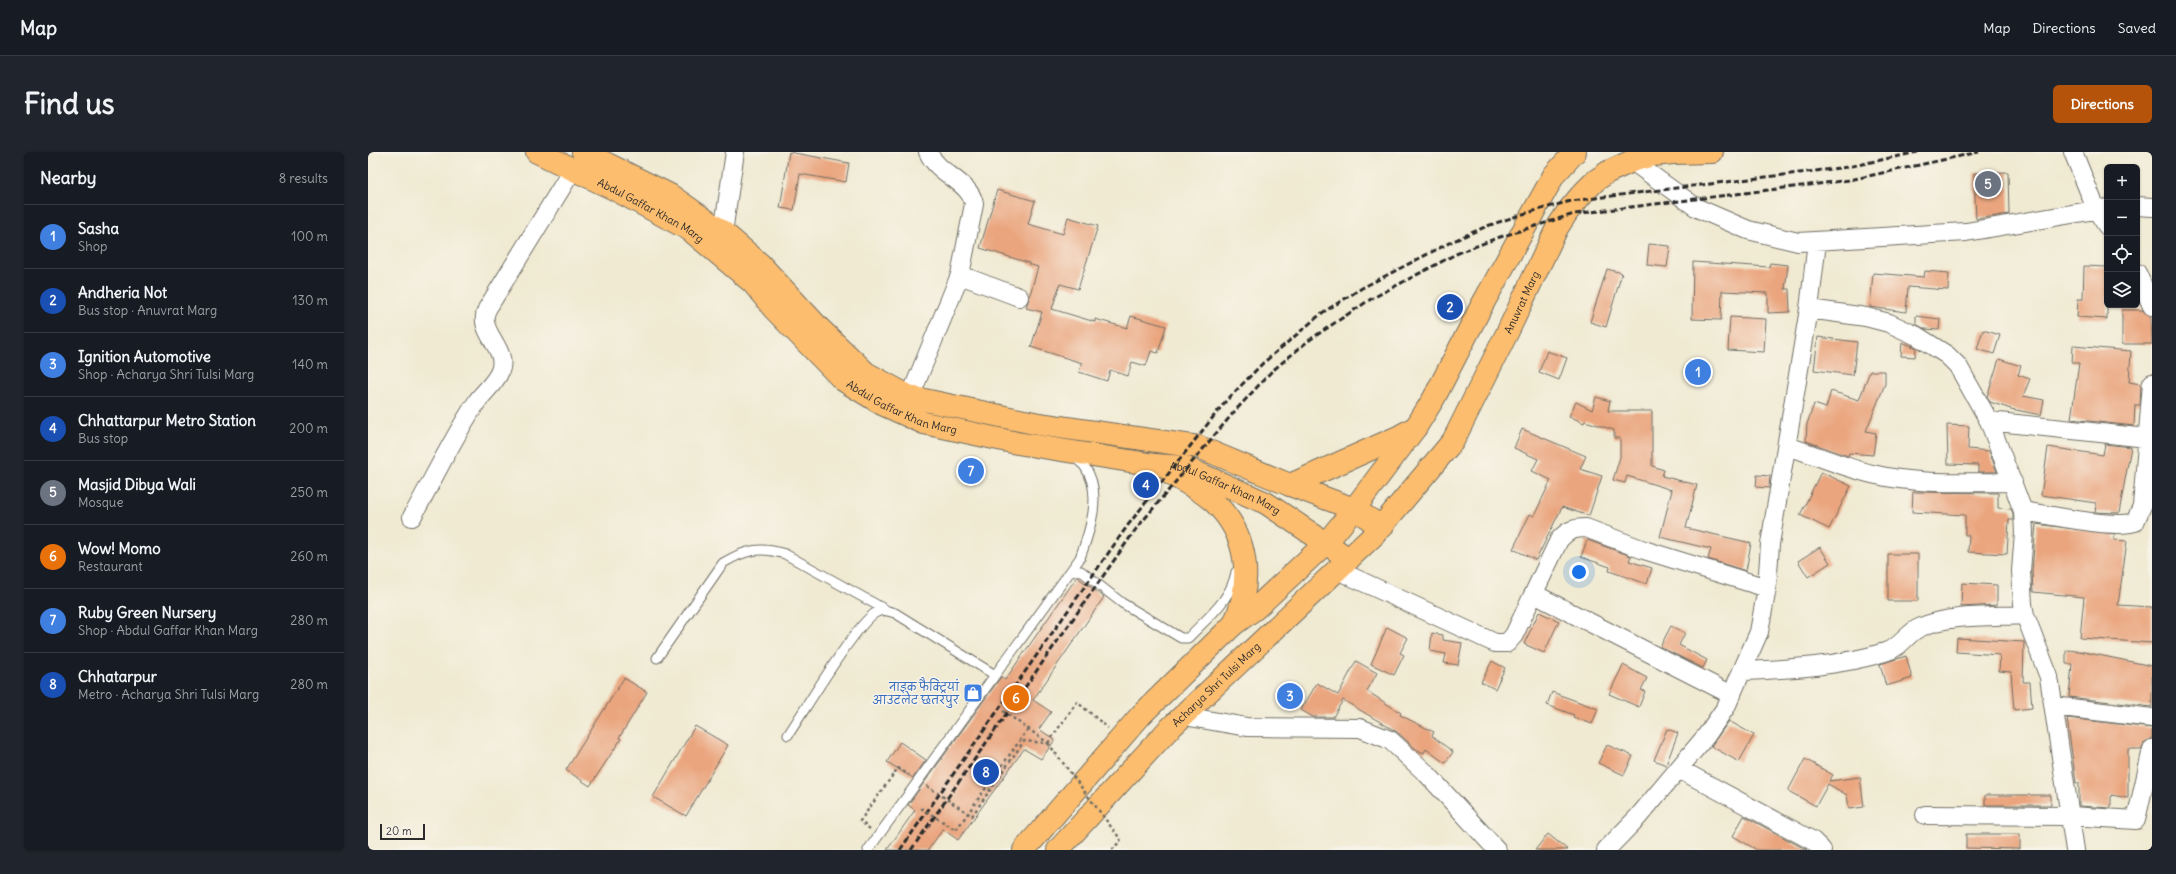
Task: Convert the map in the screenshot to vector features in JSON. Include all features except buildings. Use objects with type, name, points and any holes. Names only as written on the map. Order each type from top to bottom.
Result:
[{"type":"main road","name":"Abdul Gaffar Khan Marg","points":[[537,152],[578,161],[670,195],[723,232],[760,263],[820,329],[866,373],[910,397],[1039,424],[1199,447],[1354,510],[1382,527]]},
{"type":"main road","points":[[1024,850],[1140,715],[1234,624],[1256,608],[1327,542],[1354,510],[1416,427],[1434,398],[1481,307],[1554,175],[1575,152]]},
{"type":"main road","name":"Anuvrat Marg","points":[[1382,527],[1453,441],[1557,228],[1568,211],[1595,181],[1608,172],[1632,161],[1653,155],[1712,152]]},
{"type":"main road","name":"Abdul Gaffar Khan Marg","points":[[578,161],[616,190],[690,230],[753,283],[774,309],[843,380],[882,404],[924,423],[1017,443],[1155,465],[1184,467],[1266,503],[1327,542],[1343,564]]},
{"type":"main road","points":[[1290,485],[1398,437],[1416,427]]},
{"type":"main road","points":[[1155,465],[1191,486],[1214,502],[1232,525],[1239,538],[1243,553],[1246,582],[1244,597],[1234,624]]},
{"type":"main road","name":"Acharya Shri Tulsi Marg","points":[[1058,850],[1184,716],[1382,527]]},
{"type":"street","points":[[723,232],[734,152]]},
{"type":"street","points":[[910,397],[960,275],[973,216],[973,197],[968,190],[939,169],[928,152]]},
{"type":"street","points":[[1632,161],[1697,208],[1722,220],[1748,230],[1780,238],[1798,242],[1817,242],[1966,232],[2102,209],[2073,152]]},
{"type":"street","points":[[412,517],[479,400],[501,371],[501,360],[498,349],[484,325],[484,316],[487,309],[578,161]]},
{"type":"street","points":[[2140,206],[2152,207]]},
{"type":"street","points":[[1606,850],[1638,817],[1706,736],[1726,707],[1744,671],[1759,632],[1767,588],[1770,544],[1809,309],[1817,242]]},
{"type":"street","points":[[960,275],[1019,297]]},
{"type":"street","points":[[2143,278],[2152,306]]},
{"type":"street","points":[[1809,309],[1874,319],[1889,323],[1917,336],[1947,355],[1958,366],[1989,421],[2023,511],[2024,533],[2021,571],[2025,615],[2049,678],[2075,850]]},
{"type":"street","points":[[2023,511],[2111,523],[2128,524],[2135,522],[2142,506],[2152,383]]},
{"type":"street","points":[[1989,421],[2147,438]]},
{"type":"street","points":[[1787,446],[1872,474],[1899,479],[1936,482],[2013,482]]},
{"type":"street","points":[[1343,564],[1495,643],[1506,642],[1514,635],[1559,540],[1565,532],[1577,528],[1586,528],[1644,550],[1767,588]]},
{"type":"street","points":[[1534,594],[1732,695]]},
{"type":"street","points":[[1744,671],[1799,667],[1871,656],[1896,648],[1914,632],[1924,626],[1956,619],[2025,615]]},
{"type":"street","points":[[2054,706],[2152,718]]},
{"type":"street","points":[[1184,716],[1247,727],[1360,728],[1390,740],[1427,774],[1497,850]]},
{"type":"street","points":[[1925,815],[2071,816],[2136,820],[2152,749]]},
{"type":"street","points":[[1678,769],[1813,841],[1822,850]]},
{"type":"lane","points":[[868,850],[1080,558],[1087,538],[1094,503],[1092,487],[1085,468],[1068,452]]},
{"type":"lane","points":[[1070,572],[1081,571],[1128,607],[1181,638],[1188,638],[1226,599],[1232,588],[1238,560],[1239,538]]},
{"type":"lane","points":[[657,658],[710,579],[723,564],[735,556],[757,549],[769,549],[785,554],[894,613],[995,675]]},
{"type":"lane","points":[[788,735],[858,629],[876,612],[886,610]]},
{"type":"path","points":[[1048,743],[1077,702],[1120,739]]},
{"type":"path","points":[[1003,711],[1048,743],[1121,840],[1112,850]]},
{"type":"path","points":[[921,808],[956,830],[1028,729]]},
{"type":"path","points":[[860,821],[898,768],[972,816],[1024,741],[1048,743]]},
{"type":"railway","points":[[900,850],[1128,525],[1225,402],[1262,364],[1322,313],[1362,288],[1451,242],[1487,226],[1523,214],[1571,201],[1848,167],[1918,152]]},
{"type":"railway","points":[[911,850],[1136,529],[1234,412],[1271,372],[1308,341],[1371,299],[1456,254],[1497,238],[1574,214],[1850,180],[1979,152]]},
{"type":"place","name":"Masjid Dibya Wali","points":[[1988,184]]},
{"type":"place","name":"Andheria Not","points":[[1450,307]]},
{"type":"place","name":"Sasha","points":[[1698,372]]},
{"type":"place","name":"Ruby Green Nursery","points":[[971,471]]},
{"type":"place","name":"Chhattarpur Metro Station","points":[[1146,485]]},
{"type":"place","name":"नाइक फैक्ट्रियां आउटलेट छतरपुर","points":[[973,693]]},
{"type":"place","name":"Ignition Automotive","points":[[1290,696]]},
{"type":"place","name":"Wow! Momo","points":[[1016,698]]},
{"type":"place","name":"Chhatarpur","points":[[986,772]]}]
